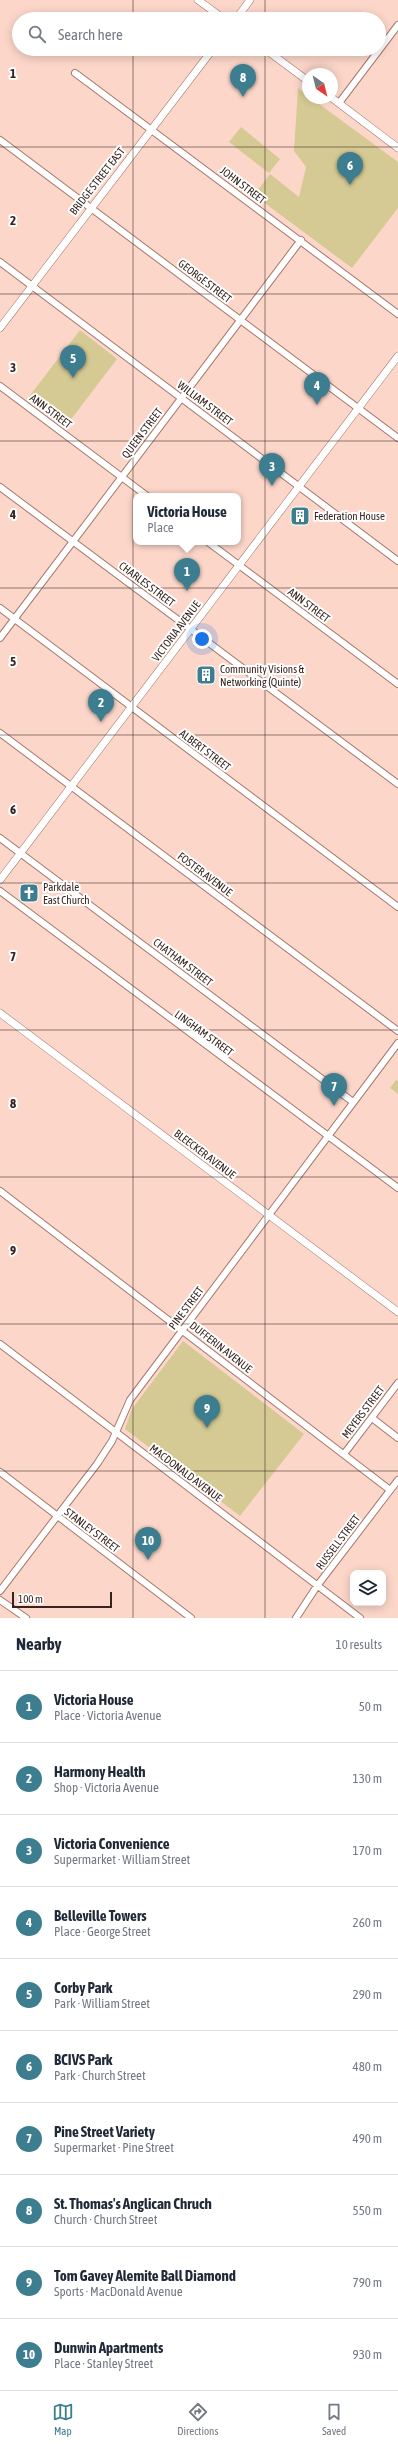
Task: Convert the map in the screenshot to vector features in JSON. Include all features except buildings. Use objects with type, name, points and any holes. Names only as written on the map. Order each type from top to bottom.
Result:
[{"type":"street","points":[[198,0],[214,12]]},
{"type":"street","points":[[241,12],[250,0]]},
{"type":"street","points":[[386,41],[398,25]]},
{"type":"street","name":"BRIDGE STREET EAST","points":[[0,328],[208,56]]},
{"type":"street","points":[[274,56],[302,77]]},
{"type":"street","points":[[375,56],[339,103],[398,148]]},
{"type":"street","name":"JOHN STREET","points":[[75,73],[398,314]]},
{"type":"street","name":"GEORGE STREET","points":[[0,140],[398,438]]},
{"type":"street","name":"QUEEN STREET","points":[[0,638],[300,240]]},
{"type":"street","name":"WILLIAM STREET","points":[[0,262],[398,560]]},
{"type":"street","name":"VICTORIA AVENUE","points":[[0,880],[398,356]]},
{"type":"street","name":"ANN STREET","points":[[0,386],[143,493]]},
{"type":"street","name":"CHARLES STREET","points":[[0,487],[398,784]]},
{"type":"street","name":"ANN STREET","points":[[212,545],[398,684]]},
{"type":"street","name":"ALBERT STREET","points":[[0,608],[131,708],[398,907]]},
{"type":"street","name":"FOSTER AVENUE","points":[[0,733],[398,1031]]},
{"type":"street","name":"CHATHAM STREET","points":[[0,838],[353,1102]]},
{"type":"street","name":"LINGHAM STREET","points":[[0,891],[398,1188]]},
{"type":"street","name":"BLEECKER AVENUE","points":[[0,1012],[398,1312]]},
{"type":"street","name":"PINE STREET","points":[[0,1591],[97,1464],[115,1432],[130,1400],[398,1043]]},
{"type":"street","name":"DUFFERIN AVENUE","points":[[0,1191],[182,1329],[390,1490]]},
{"type":"street","name":"MACDONALD AVENUE","points":[[0,1344],[360,1618]]},
{"type":"street","name":"MEYERS STREET","points":[[344,1454],[398,1383]]},
{"type":"street","points":[[372,1418],[398,1438]]},
{"type":"street","name":"STANLEY STREET","points":[[0,1472],[191,1618]]},
{"type":"street","name":"RUSSELL STREET","points":[[296,1618],[317,1586],[398,1480]]},
{"type":"street","points":[[0,1600],[26,1618]]},
{"type":"shaded area","points":[[298,88],[302,91],[302,104],[319,104],[398,162],[398,208],[352,268],[254,195],[270,174],[299,197],[306,167],[294,151]]},
{"type":"shaded area","points":[[241,127],[280,159],[269,173],[229,142]]},
{"type":"shaded area","points":[[80,330],[117,359],[66,426],[28,398]]},
{"type":"shaded area","points":[[396,1080],[398,1081],[398,1094],[390,1088]]},
{"type":"shaded area","points":[[183,1341],[304,1434],[240,1516],[125,1429],[132,1409]]},
{"type":"place","name":"St. Thomas's Anglican Chruch","points":[[243,97]]},
{"type":"place","name":"BCIVS Park","points":[[350,185]]},
{"type":"place","name":"Corby Park","points":[[73,378]]},
{"type":"place","name":"Belleville Towers","points":[[317,405]]},
{"type":"place","name":"Victoria Convenience","points":[[272,486]]},
{"type":"place","name":"Federation House","points":[[300,516]]},
{"type":"place","name":"Victoria House","points":[[187,591]]},
{"type":"place","name":"Community Visions & Networking (Quinte)","points":[[206,675]]},
{"type":"place","name":"Harmony Health","points":[[101,722]]},
{"type":"place","name":"Parkdale East Church","points":[[29,893]]},
{"type":"place","name":"Pine Street Variety","points":[[334,1106]]},
{"type":"place","name":"Tom Gavey Alemite Ball Diamond","points":[[207,1428]]},
{"type":"place","name":"Dunwin Apartments","points":[[148,1560]]}]
